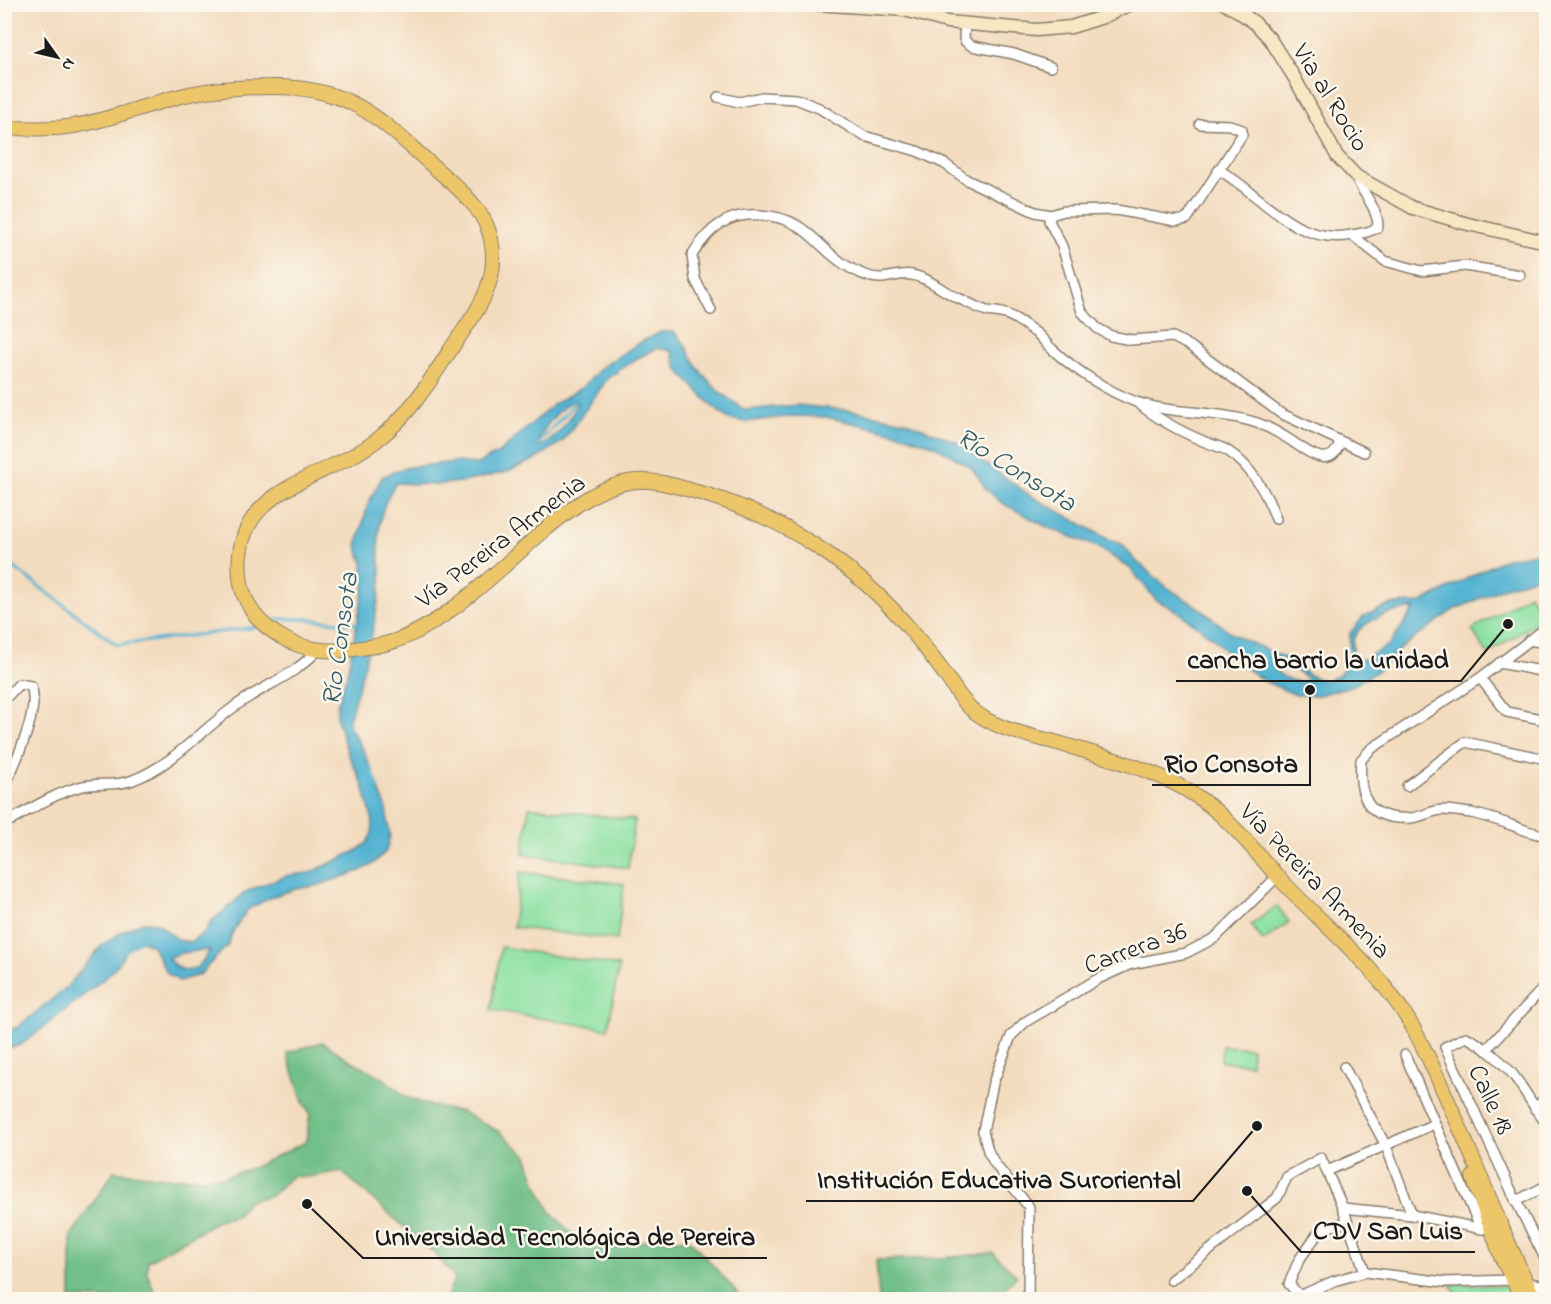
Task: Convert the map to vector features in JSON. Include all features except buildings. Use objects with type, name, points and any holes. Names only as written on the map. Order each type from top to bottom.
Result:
[{"type":"main road","points":[[816,4],[905,10],[947,22],[1036,30],[1071,27],[1103,17],[1131,4]]},
{"type":"main road","name":"Via al Rocio","points":[[1225,4],[1255,23],[1270,39],[1294,77],[1337,156],[1356,176],[1413,208],[1468,224],[1546,242]]},
{"type":"main road","points":[[4,128],[70,127],[185,95],[217,89],[308,88],[335,95],[370,112],[458,188],[487,223],[493,254],[489,284],[481,304],[418,400],[399,422],[368,447],[287,487],[273,497],[260,509],[243,537],[240,581],[245,600],[254,614],[268,629],[288,641],[317,651]]},
{"type":"main road","name":"Vía Pereira Armenia","points":[[317,651],[375,646],[402,639],[446,613],[557,520],[601,492],[626,482],[643,480],[678,486],[724,500],[776,521],[833,558],[881,597],[911,630],[962,700],[984,719],[1008,729],[1127,764],[1188,790],[1231,825],[1357,956],[1404,1013],[1434,1069],[1463,1135],[1493,1232],[1523,1299]]},
{"type":"main road","name":"Vía Pereira Armenia","points":[[1493,1232],[1535,1299]]},
{"type":"street","points":[[965,24],[964,38],[972,46],[1014,54],[1051,67]]},
{"type":"street","points":[[718,97],[739,102],[762,97],[796,99],[819,108],[864,136],[917,151],[945,164],[967,180],[1035,212],[1051,215],[1064,211],[1116,210],[1176,221],[1186,219],[1242,135],[1242,130],[1230,125],[1200,124]]},
{"type":"street","points":[[1219,170],[1284,219],[1314,233],[1337,238],[1372,231],[1378,227],[1378,215],[1360,188],[1356,176]]},
{"type":"street","points":[[711,310],[695,279],[692,255],[702,239],[716,225],[740,214],[764,215],[796,224],[810,233],[834,258],[872,277],[910,274],[925,279],[940,289],[985,310],[1005,314],[1037,334],[1078,369],[1137,402],[1150,413],[1203,441],[1231,452],[1248,470],[1270,503],[1276,519]]},
{"type":"street","points":[[1051,215],[1050,226],[1062,246],[1082,312],[1097,328],[1111,336],[1131,340],[1173,337],[1190,346],[1280,413],[1364,452]]},
{"type":"street","points":[[1352,235],[1385,261],[1422,271],[1465,266],[1520,275]]},
{"type":"street","points":[[1137,402],[1257,423],[1277,432],[1306,453],[1316,457],[1328,456],[1335,452],[1340,442]]},
{"type":"street","points":[[1546,628],[1480,678],[1371,749],[1361,760],[1361,790],[1370,807],[1385,816],[1412,818],[1442,810],[1471,813],[1538,835],[1546,835]]},
{"type":"street","points":[[1529,640],[1546,643]]},
{"type":"street","points":[[4,824],[77,787],[133,780],[169,760],[235,706],[289,675],[305,664],[317,651]]},
{"type":"street","points":[[1499,663],[1546,672]]},
{"type":"street","points":[[1480,678],[1507,712],[1546,720]]},
{"type":"street","points":[[4,700],[19,684],[31,686],[34,699],[28,725],[4,789]]},
{"type":"street","points":[[1407,786],[1465,742],[1546,759]]},
{"type":"street","name":"Carrera 36","points":[[1028,1299],[1029,1207],[987,1151],[983,1131],[993,1083],[1011,1036],[1025,1022],[1098,979],[1131,964],[1186,953],[1215,938],[1278,876]]},
{"type":"street","points":[[1546,986],[1486,1050],[1516,1078],[1546,1123]]},
{"type":"street","name":"Calle 18","points":[[1486,1050],[1478,1042],[1466,1037],[1445,1047],[1516,1201],[1546,1260]]},
{"type":"street","points":[[1405,1055],[1434,1124],[1493,1232]]},
{"type":"street","points":[[1344,1067],[1386,1146],[1412,1215]]},
{"type":"street","points":[[1535,1109],[1546,1097]]},
{"type":"street","points":[[1327,1171],[1434,1124]]},
{"type":"street","points":[[1171,1280],[1276,1198],[1287,1177],[1321,1158],[1343,1208],[1365,1272]]},
{"type":"street","points":[[1516,1201],[1546,1186]]},
{"type":"street","points":[[1343,1208],[1412,1215],[1493,1232]]},
{"type":"street","points":[[1294,1297],[1289,1284],[1299,1260],[1321,1229],[1347,1222]]},
{"type":"street","points":[[1294,1297],[1334,1281],[1365,1272],[1445,1282],[1513,1280],[1546,1286]]},
{"type":"street","points":[[1294,1297],[1313,1299]]},
{"type":"green space","points":[[1529,594],[1544,618],[1487,654],[1472,630]]},
{"type":"green space","points":[[529,807],[635,820],[628,868],[523,854]]},
{"type":"green space","points":[[520,872],[624,884],[617,940],[513,927]]},
{"type":"green space","points":[[1277,906],[1289,922],[1263,941],[1251,925]]},
{"type":"green space","points":[[501,947],[619,966],[608,1029],[491,1010]]},
{"type":"green space","points":[[322,1042],[386,1080],[406,1097],[431,1106],[462,1112],[500,1132],[527,1156],[537,1185],[550,1211],[570,1232],[605,1250],[647,1241],[690,1240],[743,1299],[446,1299],[455,1278],[438,1257],[341,1171],[308,1177],[292,1176],[272,1195],[248,1201],[237,1215],[217,1221],[148,1261],[147,1273],[157,1299],[71,1299],[71,1236],[114,1171],[173,1178],[223,1177],[252,1168],[306,1142],[310,1113],[303,1102],[287,1053]]},
{"type":"green space","points":[[1222,1046],[1252,1048],[1251,1064],[1221,1062]]},
{"type":"green space","points":[[993,1253],[1017,1276],[994,1299],[879,1299],[876,1260],[942,1258]]},
{"type":"green space","points":[[1451,1284],[1510,1286],[1517,1299],[1459,1299]]},
{"type":"water","points":[[661,332],[674,332],[684,343],[697,367],[717,390],[745,410],[797,405],[855,411],[905,421],[964,445],[980,460],[1031,496],[1108,539],[1122,544],[1135,560],[1168,588],[1201,609],[1234,635],[1291,661],[1309,675],[1323,681],[1338,676],[1345,666],[1349,653],[1350,633],[1364,616],[1392,604],[1421,603],[1504,559],[1546,551],[1546,574],[1505,587],[1452,611],[1400,649],[1379,670],[1354,685],[1319,695],[1296,695],[1264,681],[1232,658],[1212,637],[1175,610],[1156,600],[1130,568],[1098,547],[1049,528],[1002,503],[986,489],[972,468],[936,446],[897,433],[826,417],[793,416],[746,422],[729,419],[714,408],[678,370],[672,351],[657,348],[608,378],[563,441],[536,459],[507,472],[468,481],[436,485],[396,483],[391,491],[380,527],[381,579],[375,617],[364,668],[349,719],[349,726],[363,749],[386,807],[390,836],[386,851],[373,864],[360,871],[319,885],[274,896],[248,909],[233,931],[228,945],[199,975],[179,981],[167,973],[152,946],[141,940],[128,947],[119,963],[105,978],[33,1036],[20,1045],[5,1049],[4,1033],[18,1027],[67,987],[103,944],[125,930],[143,922],[157,923],[179,940],[190,942],[204,933],[212,921],[247,891],[289,875],[309,873],[356,851],[367,843],[372,833],[373,822],[363,785],[348,754],[337,719],[337,705],[347,674],[364,587],[363,564],[357,545],[368,504],[382,477],[410,467],[456,462],[477,464],[499,453],[555,403],[583,387],[603,366]],"holes":[[[579,399],[573,413],[562,428],[549,441],[537,446],[553,418]],[[1415,608],[1389,645],[1362,660],[1356,658],[1353,646],[1355,636],[1361,628],[1370,621],[1394,612]],[[1283,666],[1292,668],[1309,680],[1290,680],[1281,676],[1274,669]],[[210,950],[198,966],[189,970],[179,968],[168,958],[180,953]]]},
{"type":"waterway","name":"Río Consota","points":[[534,448],[580,398]]},
{"type":"waterway","points":[[4,560],[117,645],[259,627]]},
{"type":"waterway","points":[[277,619],[359,624]]},
{"type":"waterway","name":"Río Consota","points":[[370,766],[379,788]]},
{"type":"waterway","name":"Río Consota","points":[[125,951],[144,938]]},
{"type":"place","name":"cancha barrio la unidad","points":[[1508,624]]},
{"type":"place","name":"Rio Consota","points":[[1310,690]]},
{"type":"place","name":"Institución Educativa Suroriental","points":[[1257,1126]]},
{"type":"place","name":"CDV San Luis","points":[[1247,1191]]},
{"type":"place","name":"Universidad Tecnológica de Pereira","points":[[307,1204]]}]
